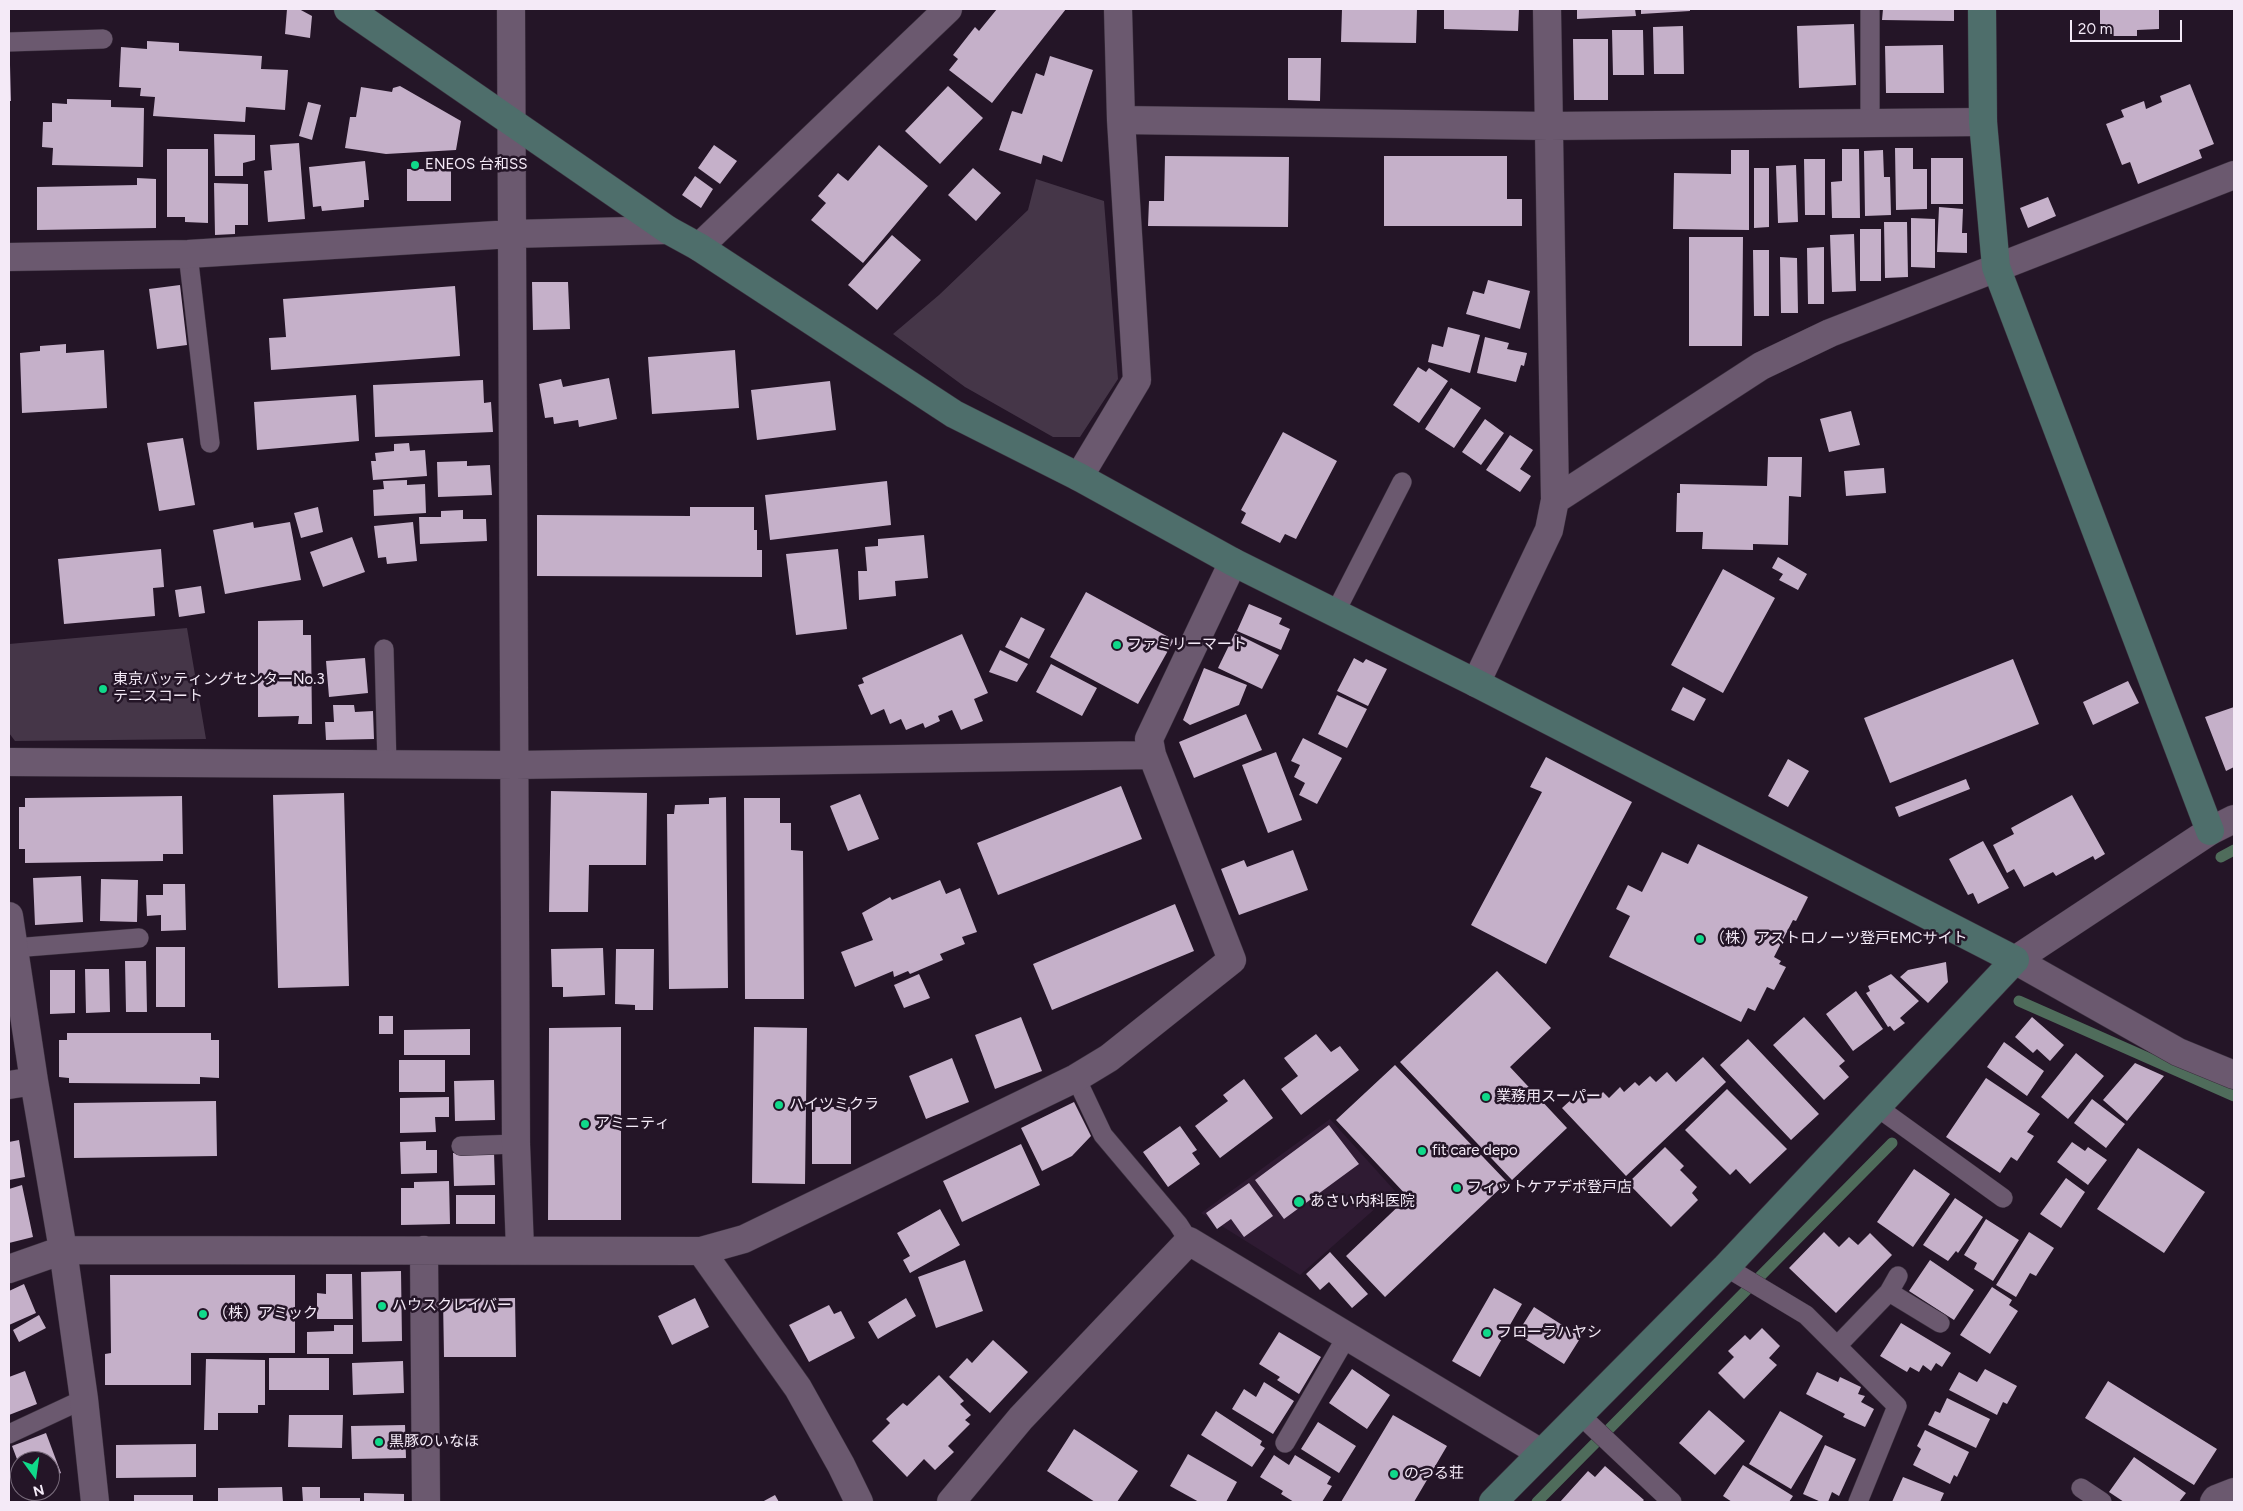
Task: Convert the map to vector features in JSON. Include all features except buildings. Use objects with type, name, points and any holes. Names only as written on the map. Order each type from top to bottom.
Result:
[{"type":"street","points":[[348,9],[668,230],[699,246],[954,414],[1079,477],[1233,562],[1476,683],[2015,960],[2178,1052],[2234,1075]]},
{"type":"street","points":[[511,9],[516,765],[516,1144],[520,1249]]},
{"type":"street","points":[[699,246],[948,9]]},
{"type":"street","points":[[1079,477],[1137,380],[1122,120],[1118,9]]},
{"type":"street","points":[[1476,683],[1549,530],[1555,500],[1547,9]]},
{"type":"street","points":[[1982,9],[1984,122],[1996,267],[2210,831]]},
{"type":"street","points":[[1122,120],[1550,126],[1984,122]]},
{"type":"street","points":[[1555,500],[1762,366],[1830,333],[2234,175]]},
{"type":"street","points":[[9,257],[188,254],[512,234],[668,230]]},
{"type":"street","points":[[9,1269],[63,1250],[520,1249],[700,1251],[744,1239],[1076,1078],[1110,1058],[1232,960],[1152,755],[1149,738],[1233,562]]},
{"type":"street","points":[[9,762],[516,765],[1152,755]]},
{"type":"street","points":[[1493,1502],[1726,1267],[2015,960],[2210,831],[2234,819]]},
{"type":"street","points":[[9,916],[14,948],[21,1083],[63,1250],[96,1502]]},
{"type":"street","points":[[951,1502],[1021,1418],[1189,1241],[1541,1453]]},
{"type":"street","points":[[424,1250],[426,1502]]},
{"type":"street","points":[[700,1251],[798,1388],[841,1465],[859,1502]]},
{"type":"street","points":[[2214,1502],[2216,1499],[2234,1492]]},
{"type":"lane","points":[[1870,9],[1870,124]]},
{"type":"lane","points":[[9,42],[102,39]]},
{"type":"lane","points":[[188,254],[210,443]]},
{"type":"lane","points":[[1335,613],[1402,482]]},
{"type":"lane","points":[[384,649],[387,765]]},
{"type":"lane","points":[[14,948],[138,938]]},
{"type":"lane","points":[[1076,1078],[1103,1135],[1178,1224],[1189,1241]]},
{"type":"lane","points":[[1877,1107],[2003,1198]]},
{"type":"lane","points":[[460,1146],[516,1144]]},
{"type":"lane","points":[[1726,1267],[1806,1315],[1896,1406],[1858,1502]]},
{"type":"lane","points":[[1837,1346],[1894,1284],[1940,1324]]},
{"type":"lane","points":[[1286,1443],[1347,1336]]},
{"type":"lane","points":[[9,1434],[84,1399]]},
{"type":"lane","points":[[1579,1414],[1672,1502]]},
{"type":"lane","points":[[2081,1488],[2102,1502]]},
{"type":"shaded area","points":[[1036,179],[1104,201],[1118,379],[1080,437],[1053,437],[965,387],[893,334],[939,295],[1028,210]]},
{"type":"shaded area","name":"東京バッティングセンターNo.3 テニスコート","points":[[187,628],[206,739],[15,741],[9,733],[9,644]]},
{"type":"shaded area","name":"あさい内科医院","points":[[1330,1119],[1395,1191],[1300,1275],[1201,1213]]},
{"type":"waterway","points":[[2221,857],[2234,850]]},
{"type":"waterway","points":[[2019,1001],[2234,1096]]},
{"type":"waterway","points":[[1537,1502],[1892,1143]]},
{"type":"place","name":"ENEOS 台和SS","points":[[415,165]]},
{"type":"place","name":"ファミリーマート","points":[[1117,645]]},
{"type":"place","name":"東京バッティングセンターNo.3 テニスコート","points":[[103,689]]},
{"type":"place","name":"（株）アストロノーツ登戸EMCサイト","points":[[1700,939]]},
{"type":"place","name":"業務用スーパー","points":[[1486,1097]]},
{"type":"place","name":"ハイツミクラ","points":[[779,1105]]},
{"type":"place","name":"アミニティ","points":[[585,1124]]},
{"type":"place","name":"fit care depo","points":[[1422,1151]]},
{"type":"place","name":"フィットケアデポ登戸店","points":[[1457,1188]]},
{"type":"place","name":"あさい内科医院","points":[[1299,1202]]},
{"type":"place","name":"ハウスクレイバー","points":[[382,1306]]},
{"type":"place","name":"（株）アミック","points":[[203,1314]]},
{"type":"place","name":"フローラハヤシ","points":[[1487,1333]]},
{"type":"place","name":"黒豚のいなほ","points":[[379,1442]]},
{"type":"place","name":"のつる荘","points":[[1394,1474]]}]
